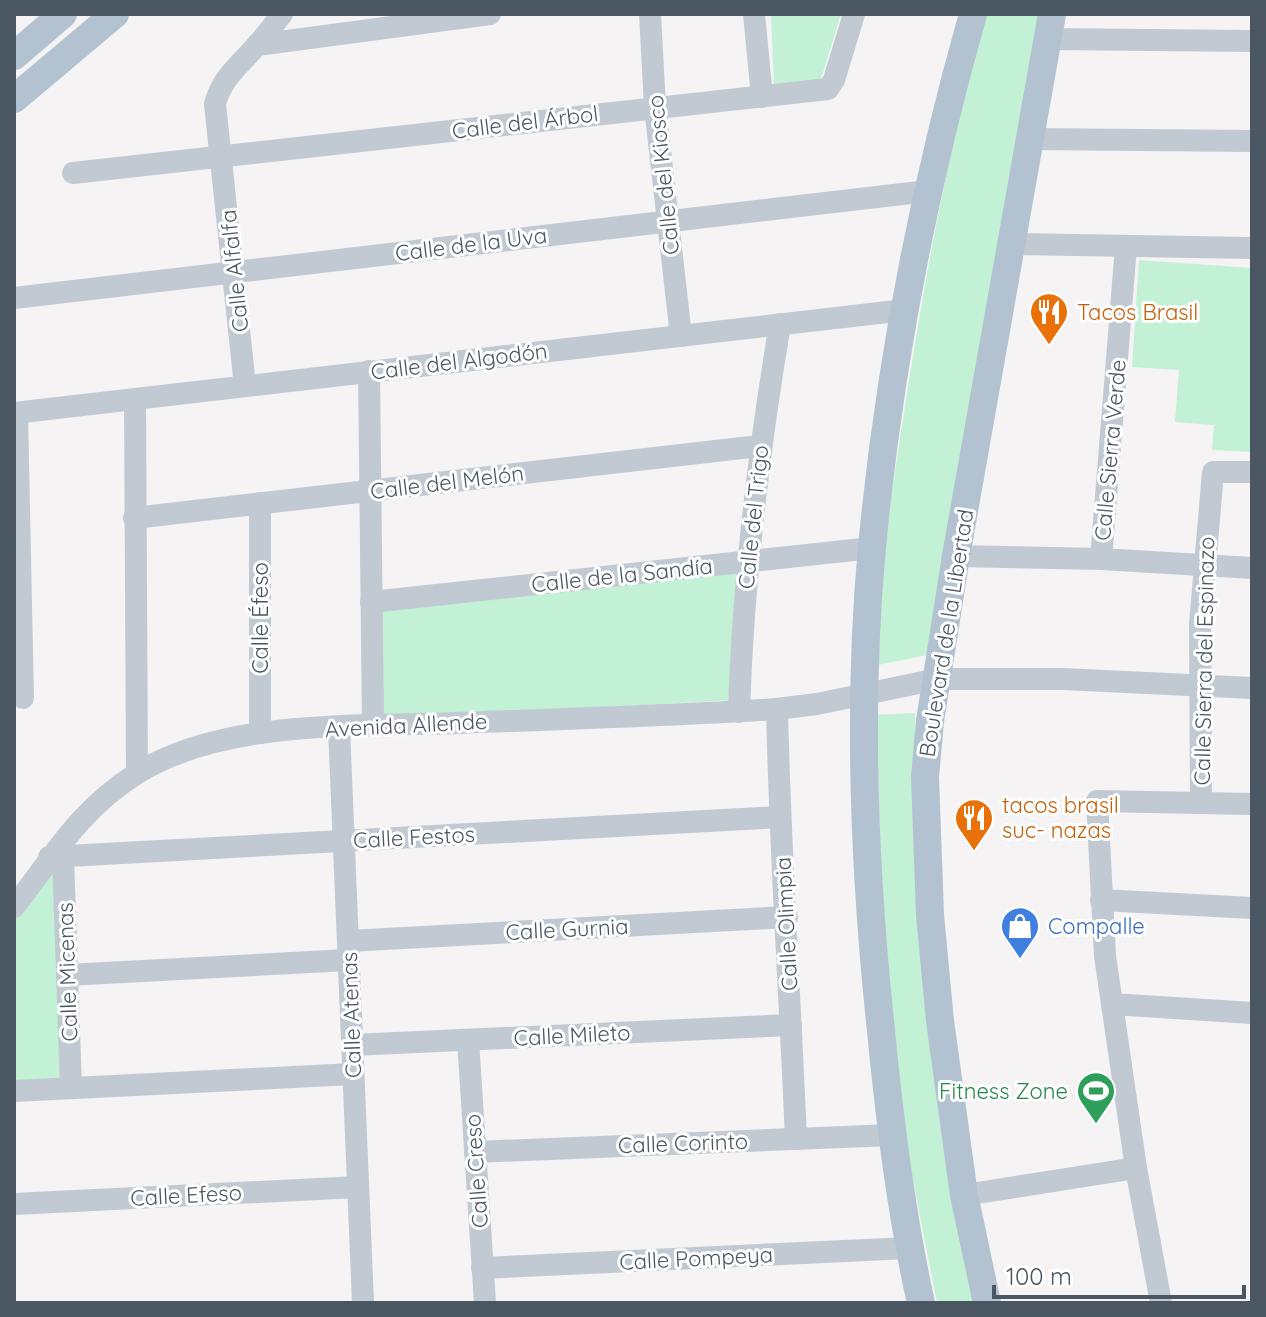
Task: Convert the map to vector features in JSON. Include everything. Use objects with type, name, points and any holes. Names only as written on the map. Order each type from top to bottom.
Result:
[{"type":"main road","points":[[14,56],[63,14]]},
{"type":"main road","points":[[18,89],[115,14]]},
{"type":"main road","points":[[921,1303],[909,1248],[892,1135],[870,923],[865,810],[865,694],[872,548],[905,310],[928,191],[973,14]]},
{"type":"main road","name":"Boulevard de la Libertad","points":[[987,1303],[964,1195],[940,1021],[930,915],[925,777],[930,721],[956,556],[1049,26]]},
{"type":"street","name":"Calle Alfalfa","points":[[245,386],[215,104],[219,88],[227,75],[282,14]]},
{"type":"street","points":[[257,45],[490,14]]},
{"type":"street","name":"Calle del Kiosco","points":[[650,14],[655,107],[681,336]]},
{"type":"street","points":[[754,14],[762,97]]},
{"type":"street","name":"Calle del Árbol","points":[[73,173],[828,89],[834,80],[854,14]]},
{"type":"street","points":[[1049,26],[1252,41]]},
{"type":"street","points":[[1030,139],[1252,141]]},
{"type":"street","name":"Calle de la Uva","points":[[14,298],[928,191]]},
{"type":"street","points":[[1011,244],[1252,248]]},
{"type":"street","name":"Calle Sierra Verde","points":[[1101,559],[1126,246]]},
{"type":"street","name":"Calle del Algodón","points":[[16,413],[905,310]]},
{"type":"street","name":"Calle del Trigo","points":[[739,712],[746,562],[759,446],[780,324]]},
{"type":"street","points":[[369,371],[373,726]]},
{"type":"street","points":[[135,400],[137,773]]},
{"type":"street","points":[[16,413],[23,698]]},
{"type":"street","name":"Calle del Melón","points":[[134,518],[759,446]]},
{"type":"street","name":"Calle Sierra del Espinazo","points":[[1201,802],[1199,684],[1204,564],[1213,472],[1252,472]]},
{"type":"street","name":"Calle Éfeso","points":[[260,503],[260,733]]},
{"type":"street","name":"Calle de la Sandía","points":[[371,602],[872,548]]},
{"type":"street","points":[[956,556],[1101,559],[1252,568]]},
{"type":"street","name":"Avenida Allende","points":[[14,907],[56,857],[74,826],[110,792],[137,773],[193,748],[229,738],[260,733],[373,726],[777,709],[938,679],[1063,679],[1252,688]]},
{"type":"street","name":"Calle Olimpia","points":[[777,709],[796,1139]]},
{"type":"street","name":"Calle Atenas","points":[[339,728],[362,1303]]},
{"type":"street","points":[[1161,1303],[1136,1168],[1112,1004],[1101,900],[1097,801],[1252,804]]},
{"type":"street","name":"Calle Festos","points":[[56,857],[780,817]]},
{"type":"street","name":"Calle Micenas","points":[[56,857],[67,975],[71,1088]]},
{"type":"street","points":[[1101,900],[1252,908]]},
{"type":"street","name":"Calle Gurnia","points":[[67,975],[787,917]]},
{"type":"street","points":[[1112,1004],[1252,1013]]},
{"type":"street","name":"Calle Mileto","points":[[352,1045],[791,1025]]},
{"type":"street","name":"Calle Creso","points":[[468,1040],[485,1303]]},
{"type":"street","points":[[14,1091],[353,1074]]},
{"type":"street","name":"Calle Corinto","points":[[475,1152],[892,1135]]},
{"type":"street","points":[[964,1195],[1136,1168]]},
{"type":"street","name":"Calle Efeso","points":[[14,1204],[358,1187]]},
{"type":"street","name":"Calle Pompeya","points":[[482,1268],[909,1248]]},
{"type":"green space","points":[[771,14],[841,14],[821,79],[774,86]]},
{"type":"green space","points":[[987,14],[1046,14],[932,654],[878,665],[887,529],[931,250],[951,155]]},
{"type":"green space","points":[[1139,260],[1252,268],[1252,452],[1212,450],[1214,425],[1175,422],[1179,370],[1132,367]]},
{"type":"green space","points":[[741,568],[733,700],[379,720],[375,610]]},
{"type":"green space","points":[[915,713],[916,853],[975,1303],[937,1303],[911,1170],[887,984],[874,715]]},
{"type":"green space","points":[[53,866],[74,1091],[14,1096],[14,919]]},
{"type":"place","name":"Tacos Brasil","points":[[1049,346]]},
{"type":"place","name":"tacos brasil suc- nazas","points":[[974,852]]},
{"type":"place","name":"Compalle","points":[[1020,960]]},
{"type":"place","name":"Fitness Zone","points":[[1096,1125]]}]
